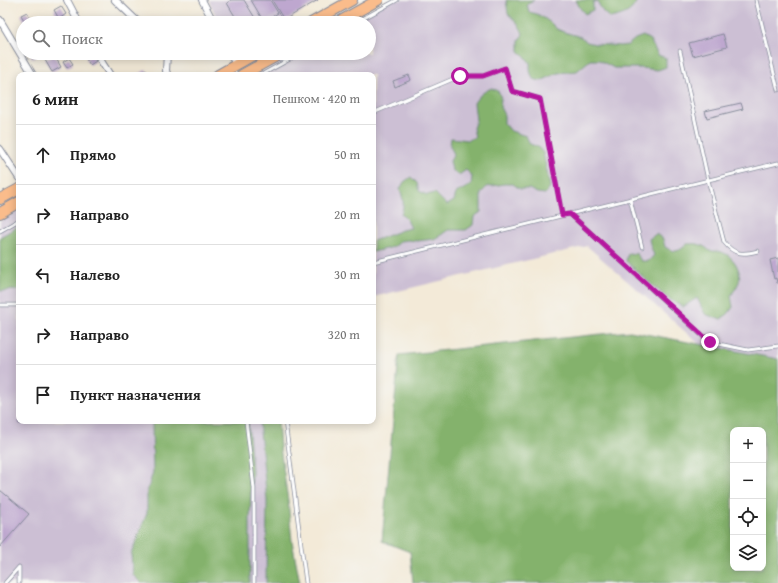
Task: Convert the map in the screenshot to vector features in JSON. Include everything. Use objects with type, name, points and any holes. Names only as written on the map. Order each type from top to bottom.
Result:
[{"type":"main road","points":[[323,16],[352,0]]},
{"type":"main road","points":[[349,16],[378,0]]},
{"type":"main road","points":[[223,72],[245,60]]},
{"type":"main road","points":[[247,72],[269,60]]},
{"type":"main road","points":[[0,199],[16,191]]},
{"type":"main road","points":[[0,213],[16,204]]},
{"type":"street","points":[[67,0],[75,16]]},
{"type":"street","points":[[115,0],[132,16]]},
{"type":"street","points":[[202,0],[210,16]]},
{"type":"street","points":[[0,20],[16,47]]},
{"type":"street","points":[[24,60],[31,72]]},
{"type":"street","points":[[100,60],[108,72]]},
{"type":"street","points":[[166,72],[167,60]]},
{"type":"street","points":[[234,60],[236,65]]},
{"type":"street","points":[[0,149],[16,173]]},
{"type":"lane","points":[[368,16],[397,0]]},
{"type":"lane","points":[[756,0],[778,90]]},
{"type":"lane","points":[[680,50],[708,180],[724,242],[728,248],[742,254],[758,251]]},
{"type":"lane","points":[[266,72],[288,60]]},
{"type":"lane","points":[[376,112],[460,76],[483,76],[505,68],[512,91],[540,99],[562,215]]},
{"type":"lane","points":[[376,261],[778,163]]},
{"type":"lane","points":[[630,199],[642,247]]},
{"type":"lane","points":[[570,214],[710,342],[748,350],[778,346]]},
{"type":"lane","points":[[0,231],[16,222]]},
{"type":"lane","points":[[0,305],[16,305]]},
{"type":"lane","points":[[246,424],[254,488],[254,583]]},
{"type":"lane","points":[[285,424],[306,583]]},
{"type":"lane","points":[[5,583],[18,567],[20,583]]},
{"type":"shaded area","points":[[322,0],[294,16],[216,16],[209,1]]},
{"type":"shaded area","points":[[388,0],[778,0],[778,362],[705,349],[587,246],[376,296],[376,72],[261,72],[283,60],[376,60],[376,16],[359,16]]},
{"type":"shaded area","points":[[16,212],[16,424],[259,424],[267,501],[266,583],[0,583],[0,221]]},
{"type":"green space","points":[[506,0],[534,0],[527,4],[529,12],[544,18],[557,29],[581,37],[587,42],[620,46],[628,45],[635,39],[643,36],[650,40],[658,55],[666,58],[666,67],[658,70],[641,68],[614,68],[599,60],[590,60],[577,71],[558,73],[541,81],[533,79],[530,71],[530,63],[519,51],[519,41],[523,34],[517,23],[508,14]]},
{"type":"green space","points":[[576,0],[637,0],[633,8],[627,13],[610,18],[603,12],[597,1],[593,2],[593,10],[585,14]]},
{"type":"green space","points":[[492,88],[499,92],[501,99],[500,107],[504,115],[504,123],[511,131],[526,136],[530,144],[538,147],[543,153],[550,187],[545,194],[537,193],[529,189],[520,189],[513,184],[487,187],[481,193],[481,212],[474,217],[473,225],[466,230],[448,230],[434,239],[400,241],[393,247],[376,251],[376,240],[411,228],[407,220],[401,214],[403,202],[400,189],[404,182],[411,177],[417,183],[419,191],[427,195],[435,193],[447,205],[454,201],[456,193],[471,185],[472,176],[466,170],[459,175],[452,170],[450,161],[454,154],[450,146],[451,138],[468,140],[475,137],[473,128],[476,120],[474,103],[487,90]]},
{"type":"green space","points":[[16,228],[16,290],[0,291],[0,237]]},
{"type":"green space","points":[[656,234],[663,239],[665,247],[674,251],[682,249],[687,244],[697,244],[702,245],[710,251],[724,253],[732,259],[739,270],[740,278],[731,296],[733,307],[728,314],[721,319],[705,314],[697,298],[683,307],[675,303],[646,280],[626,261],[628,253],[637,254],[641,261],[649,261],[654,255],[649,239]]},
{"type":"green space","points":[[630,331],[778,359],[778,583],[413,583],[410,552],[382,541],[399,355]]},
{"type":"green space","points":[[152,424],[248,424],[252,471],[250,583],[141,583],[133,575],[131,554],[147,513],[147,492],[153,472]]},
{"type":"green space","points":[[259,424],[278,424],[292,541],[300,583],[266,583],[267,501]]},
{"type":"building","points":[[231,0],[244,0],[254,16],[235,16],[227,3]]},
{"type":"building","points":[[251,0],[270,0],[278,13],[273,16],[260,16]]},
{"type":"building","points":[[272,0],[318,0],[291,16],[282,16]]},
{"type":"building","points":[[61,6],[66,14],[63,16],[57,16],[54,10]]},
{"type":"building","points":[[27,12],[29,16],[22,16]]},
{"type":"building","points":[[723,34],[727,47],[693,56],[689,43]]},
{"type":"building","points":[[45,60],[57,60],[61,67],[52,72]]},
{"type":"building","points":[[70,60],[73,64],[67,68],[63,62]]},
{"type":"building","points":[[87,60],[95,60],[96,61],[90,65]]},
{"type":"building","points":[[409,75],[411,80],[395,87],[393,81]]},
{"type":"building","points":[[741,103],[743,109],[707,118],[705,111]]},
{"type":"building","points":[[778,258],[777,283],[776,278],[774,279],[770,260]]},
{"type":"building","points":[[0,490],[29,514],[0,547]]},
{"type":"route","points":[[460,76],[483,76],[505,68],[512,91],[540,99],[562,215],[570,214],[710,342]]}]
